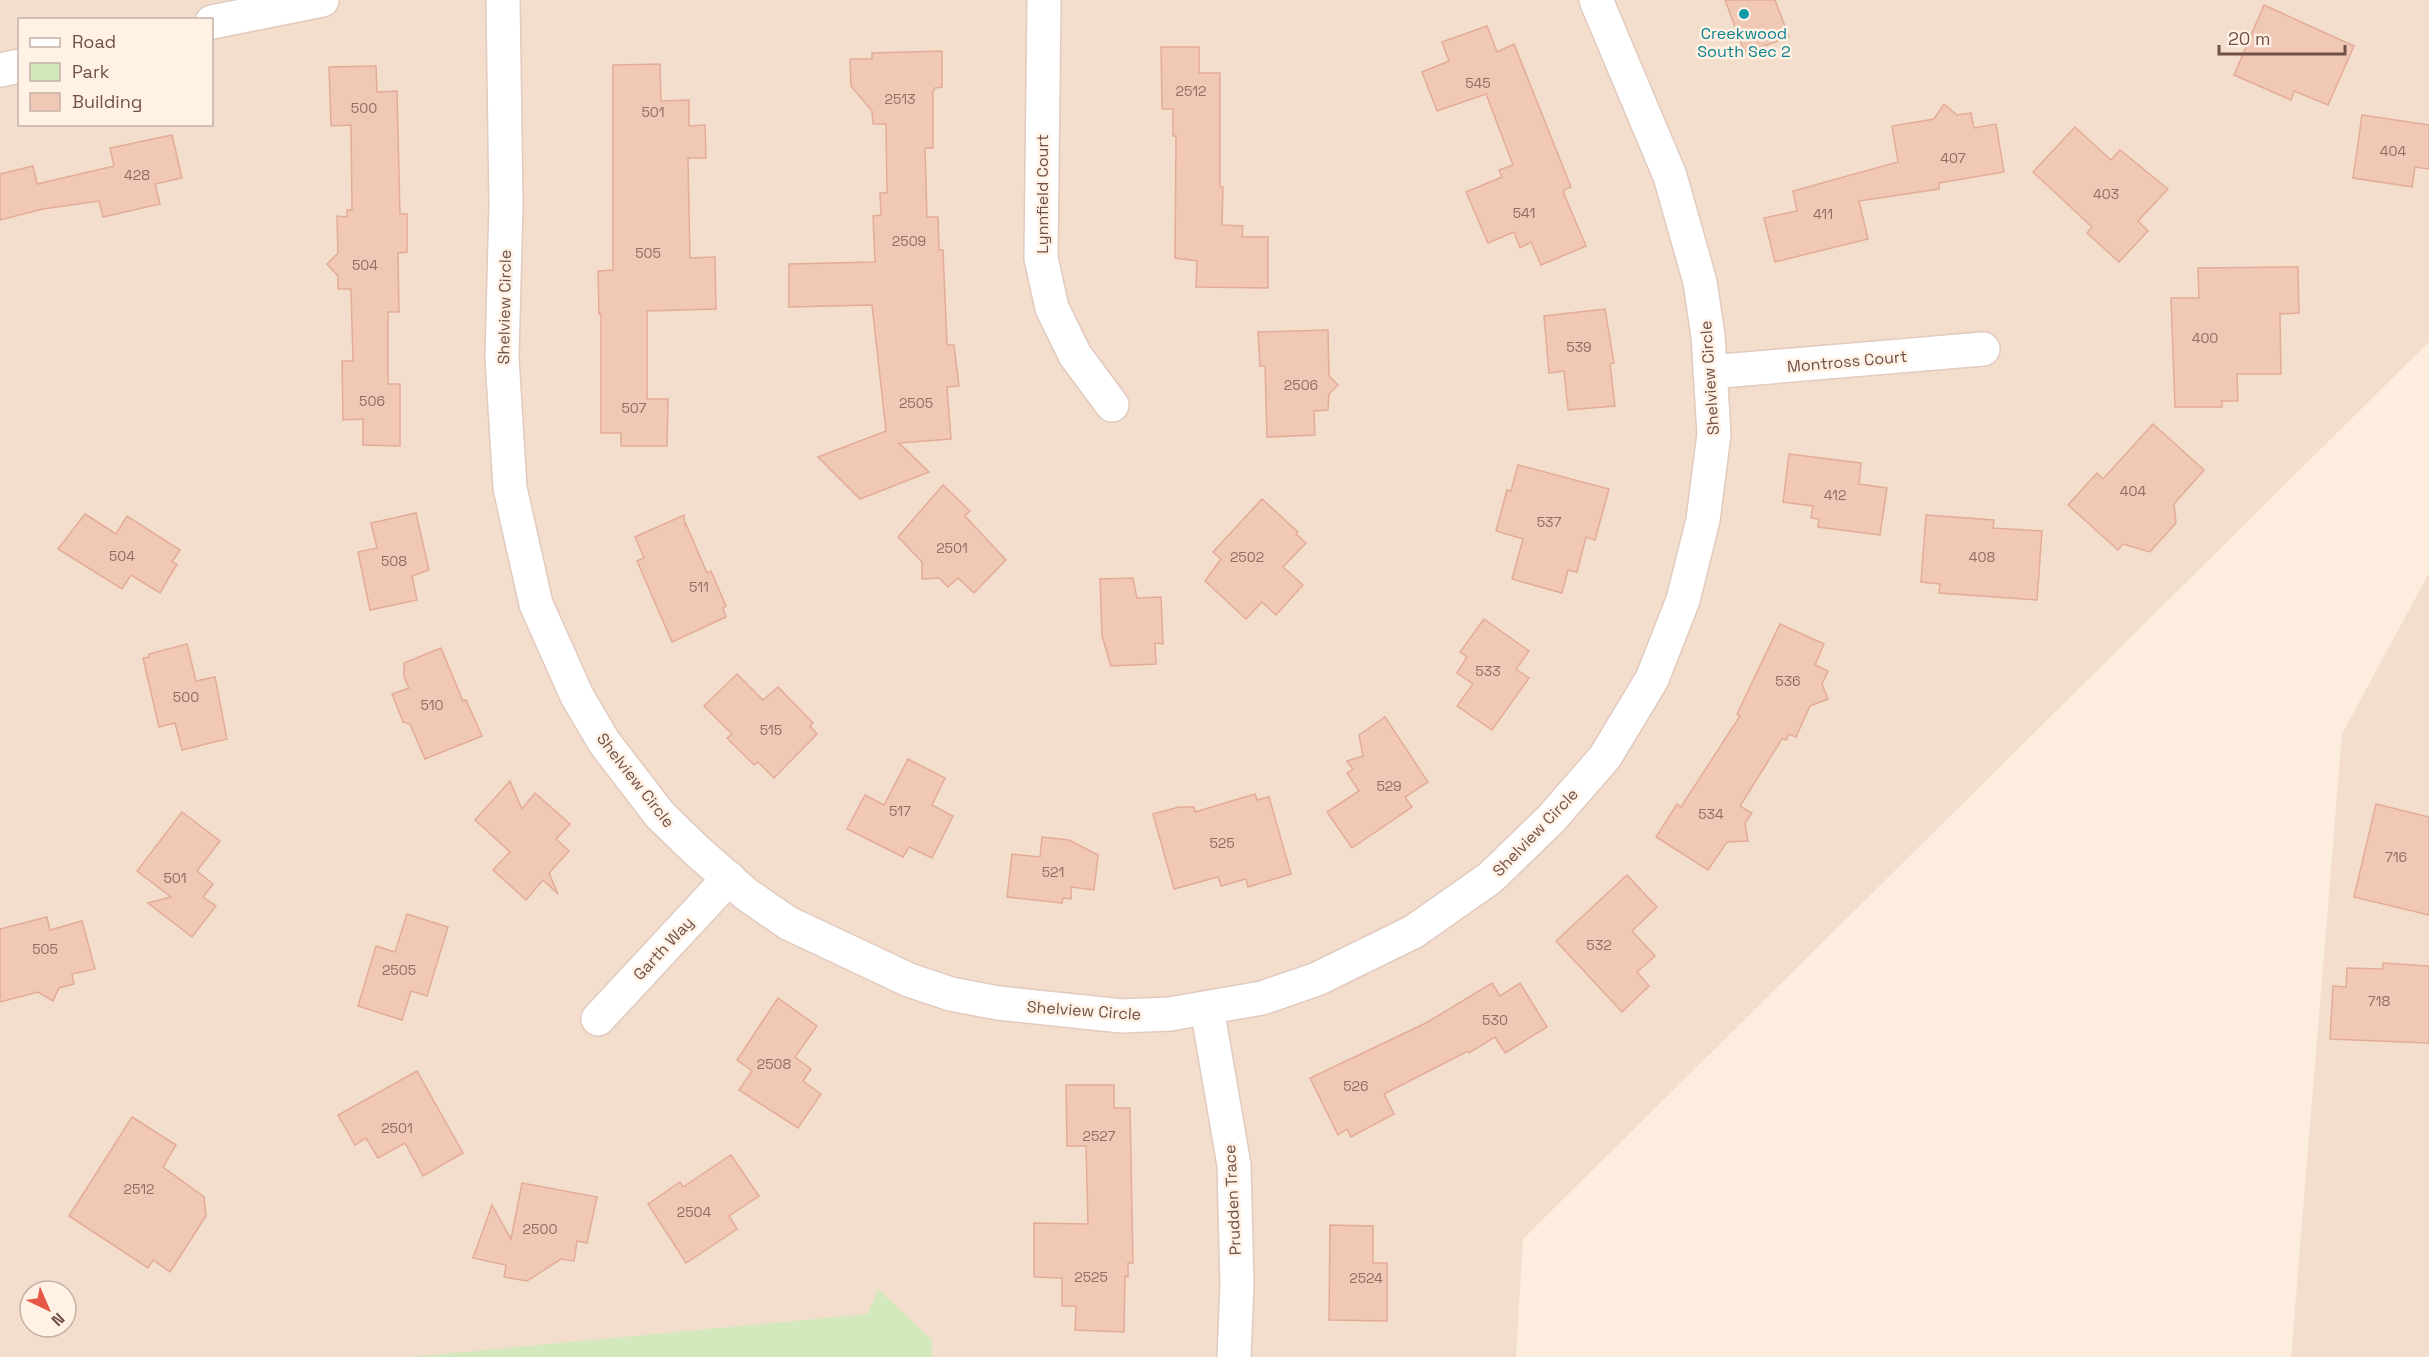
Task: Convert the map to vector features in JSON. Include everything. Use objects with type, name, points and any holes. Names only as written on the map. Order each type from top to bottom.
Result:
[{"type":"street","points":[[213,22],[322,0]]},
{"type":"street","name":"Shelview Circle","points":[[503,0],[506,204],[503,370],[510,488],[536,604],[577,696],[604,742],[660,815],[729,878],[788,923],[909,980],[951,994],[998,1003],[1122,1016],[1170,1014],[1262,998],[1317,979],[1413,932],[1490,878],[1551,819],[1605,757],[1652,679],[1683,600],[1703,520],[1714,434],[1708,336],[1700,282],[1670,176],[1596,0]]},
{"type":"street","name":"Lynnfield Court","points":[[1044,0],[1041,258],[1052,308],[1076,355],[1112,405]]},
{"type":"street","points":[[0,70],[18,66]]},
{"type":"street","name":"Montross Court","points":[[1710,372],[1983,349]]},
{"type":"street","name":"Garth Way","points":[[598,1019],[729,878]]},
{"type":"street","name":"Prudden Trace","points":[[1207,1008],[1234,1166],[1237,1285],[1234,1357]]},
{"type":"shaded area","points":[[0,0],[2429,0],[2429,342],[1523,1239],[1516,1357],[0,1357]]},
{"type":"shaded area","points":[[2429,573],[2429,1357],[2291,1357],[2342,734]]},
{"type":"green space","points":[[878,1289],[932,1340],[932,1357],[411,1357],[868,1314]]},
{"type":"building","name":"Creekwood South Sec 2","points":[[1725,0],[1775,0],[1789,37],[1745,53]]},
{"type":"building","points":[[2264,5],[2354,46],[2328,105],[2294,91],[2291,100],[2234,75]]},
{"type":"building","points":[[1487,26],[1497,52],[1514,44],[1571,187],[1564,190],[1564,194],[1586,246],[1541,265],[1531,242],[1520,248],[1514,232],[1488,243],[1466,192],[1502,177],[1499,170],[1513,165],[1486,94],[1437,111],[1422,72],[1449,61],[1442,42]]},
{"type":"building","points":[[1161,47],[1199,47],[1199,73],[1220,73],[1222,225],[1243,226],[1242,237],[1268,237],[1268,288],[1196,287],[1197,261],[1175,258],[1176,136],[1173,136],[1173,109],[1162,109]]},
{"type":"building","points":[[942,51],[942,87],[935,88],[933,92],[933,148],[925,148],[927,217],[938,217],[939,250],[943,250],[947,345],[954,345],[959,386],[947,387],[951,439],[899,443],[929,472],[860,499],[818,457],[886,431],[872,305],[789,307],[789,264],[875,262],[873,216],[881,215],[880,193],[887,193],[886,124],[873,124],[872,111],[851,86],[850,59],[872,59],[872,53]]},
{"type":"building","points":[[660,64],[661,101],[689,100],[689,126],[705,125],[706,158],[688,158],[690,258],[715,257],[716,309],[647,311],[647,399],[668,399],[667,446],[621,446],[621,433],[601,433],[601,314],[599,314],[598,271],[613,270],[613,65]]},
{"type":"building","points":[[376,66],[377,92],[397,91],[400,214],[407,214],[407,252],[398,253],[399,312],[388,312],[388,384],[400,384],[400,446],[363,445],[363,419],[343,420],[342,361],[353,361],[351,289],[338,289],[338,276],[327,264],[338,253],[337,216],[347,217],[347,210],[352,210],[351,125],[331,126],[329,67]]},
{"type":"building","points":[[1944,104],[1957,115],[1971,113],[1974,128],[1996,124],[2004,172],[1939,183],[1939,189],[1859,201],[1868,239],[1775,262],[1764,218],[1797,211],[1793,191],[1898,162],[1892,126],[1934,119]]},
{"type":"building","points":[[2362,115],[2429,125],[2429,169],[2415,167],[2412,187],[2353,178]]},
{"type":"building","points":[[2075,127],[2111,160],[2120,150],[2168,189],[2138,221],[2148,231],[2119,262],[2087,233],[2092,227],[2033,172]]},
{"type":"building","points":[[172,135],[182,178],[155,184],[160,204],[103,217],[99,201],[43,209],[0,220],[0,174],[33,166],[37,184],[114,166],[110,148]]},
{"type":"building","points":[[2298,267],[2299,313],[2280,314],[2281,374],[2237,374],[2238,401],[2222,401],[2222,407],[2175,407],[2171,298],[2199,298],[2198,268]]},
{"type":"building","points":[[1605,309],[1614,363],[1610,364],[1615,406],[1568,410],[1564,371],[1549,373],[1544,316]]},
{"type":"building","points":[[1328,330],[1329,376],[1338,385],[1329,394],[1328,410],[1314,411],[1315,435],[1267,437],[1265,366],[1260,366],[1258,332]]},
{"type":"building","points":[[2153,424],[2204,470],[2174,504],[2176,523],[2150,552],[2123,544],[2118,550],[2068,505],[2097,473],[2103,479]]},
{"type":"building","points":[[1789,454],[1861,463],[1859,484],[1887,488],[1880,535],[1818,527],[1819,519],[1811,518],[1813,506],[1783,502]]},
{"type":"building","points":[[1518,465],[1609,489],[1595,540],[1586,537],[1577,572],[1568,570],[1562,593],[1512,579],[1523,539],[1496,531],[1507,490],[1511,491]]},
{"type":"building","points":[[943,485],[970,511],[965,516],[1006,560],[974,593],[958,578],[948,587],[939,578],[922,579],[922,562],[898,537]]},
{"type":"building","points":[[1262,499],[1298,532],[1296,534],[1306,543],[1283,567],[1303,585],[1276,615],[1262,602],[1246,619],[1205,581],[1221,559],[1213,552]]},
{"type":"building","points":[[416,513],[429,570],[412,576],[417,600],[370,610],[358,552],[377,548],[371,523]]},
{"type":"building","points":[[85,514],[116,534],[127,516],[180,550],[172,562],[177,564],[160,593],[131,575],[122,589],[58,549]]},
{"type":"building","points":[[684,515],[685,526],[686,524],[707,573],[711,571],[726,606],[723,608],[726,617],[672,642],[637,561],[644,558],[635,537]]},
{"type":"building","points":[[1926,515],[1994,520],[1993,528],[2042,531],[2037,600],[1939,593],[1940,584],[1921,582]]},
{"type":"building","points":[[1133,578],[1137,598],[1161,597],[1163,644],[1155,643],[1156,664],[1111,666],[1102,636],[1100,579]]},
{"type":"building","points":[[1484,619],[1529,651],[1516,669],[1529,678],[1492,730],[1457,706],[1473,684],[1457,673],[1467,657],[1460,652]]},
{"type":"building","points":[[1780,624],[1824,644],[1815,665],[1828,671],[1822,684],[1828,699],[1810,706],[1796,737],[1789,734],[1786,740],[1782,739],[1740,806],[1752,813],[1745,823],[1748,841],[1727,842],[1708,870],[1656,837],[1677,804],[1681,807],[1740,716],[1737,714]]},
{"type":"building","points":[[187,644],[196,681],[215,677],[227,739],[182,750],[175,723],[159,727],[143,658],[149,657],[149,654]]},
{"type":"building","points":[[441,648],[463,701],[466,700],[482,736],[425,759],[410,724],[403,722],[392,694],[409,688],[404,677],[404,663]]},
{"type":"building","points":[[737,674],[763,700],[778,687],[813,723],[810,726],[817,734],[774,778],[758,762],[754,765],[727,738],[732,734],[704,706]]},
{"type":"building","points":[[1385,717],[1428,782],[1405,797],[1412,807],[1352,848],[1327,812],[1359,791],[1347,773],[1353,769],[1347,761],[1363,756],[1359,735]]},
{"type":"building","points":[[908,759],[945,778],[932,805],[953,816],[932,858],[909,847],[903,857],[847,829],[865,795],[884,805]]},
{"type":"building","points":[[510,781],[522,809],[535,793],[570,824],[556,839],[569,851],[549,873],[558,894],[543,880],[526,900],[493,870],[510,852],[475,820]]},
{"type":"building","points":[[1255,794],[1257,800],[1269,797],[1291,874],[1248,887],[1246,879],[1221,886],[1218,877],[1174,889],[1153,814],[1179,807],[1194,807],[1195,812]]},
{"type":"building","points":[[2376,804],[2429,817],[2429,915],[2354,897]]},
{"type":"building","points":[[182,812],[220,841],[197,871],[213,884],[203,897],[216,906],[192,937],[148,903],[171,897],[137,871]]},
{"type":"building","points":[[1042,837],[1069,840],[1098,855],[1094,890],[1071,887],[1071,899],[1063,898],[1062,903],[1007,897],[1012,854],[1040,857]]},
{"type":"building","points":[[1627,875],[1657,907],[1632,931],[1655,956],[1637,972],[1649,986],[1622,1012],[1556,941]]},
{"type":"building","points":[[407,914],[448,927],[427,996],[411,991],[402,1020],[358,1006],[376,946],[395,952]]},
{"type":"building","points":[[47,917],[50,930],[82,921],[95,969],[72,974],[74,984],[59,988],[53,1001],[38,992],[0,1002],[0,929]]},
{"type":"building","points":[[2383,963],[2429,966],[2429,1043],[2330,1039],[2333,986],[2346,987],[2347,968],[2383,969]]},
{"type":"building","points":[[1492,983],[1500,996],[1520,983],[1547,1027],[1505,1053],[1495,1037],[1469,1053],[1468,1051],[1384,1094],[1394,1114],[1351,1137],[1347,1129],[1338,1135],[1310,1078],[1426,1023]]},
{"type":"building","points":[[778,998],[817,1026],[795,1057],[811,1069],[803,1081],[821,1094],[798,1128],[739,1090],[752,1071],[737,1060]]},
{"type":"building","points":[[417,1071],[463,1153],[423,1176],[405,1143],[378,1158],[366,1138],[355,1145],[338,1115]]},
{"type":"building","points":[[1066,1085],[1114,1085],[1114,1108],[1130,1108],[1133,1263],[1128,1263],[1128,1277],[1125,1276],[1124,1332],[1075,1330],[1076,1306],[1062,1306],[1062,1278],[1034,1277],[1034,1223],[1088,1224],[1086,1146],[1067,1146]]},
{"type":"building","points":[[132,1117],[176,1145],[163,1167],[204,1197],[206,1216],[170,1272],[153,1260],[148,1268],[69,1216]]},
{"type":"building","points":[[731,1155],[759,1196],[729,1216],[737,1229],[686,1263],[648,1204],[680,1182],[683,1187]]},
{"type":"building","points":[[522,1183],[597,1197],[587,1243],[577,1241],[574,1261],[561,1259],[527,1281],[504,1277],[506,1265],[473,1258],[492,1205],[511,1239]]},
{"type":"building","points":[[1330,1225],[1373,1226],[1373,1263],[1387,1263],[1387,1321],[1329,1320]]},
{"type":"place","name":"Creekwood South Sec 2","points":[[1744,14]]}]
